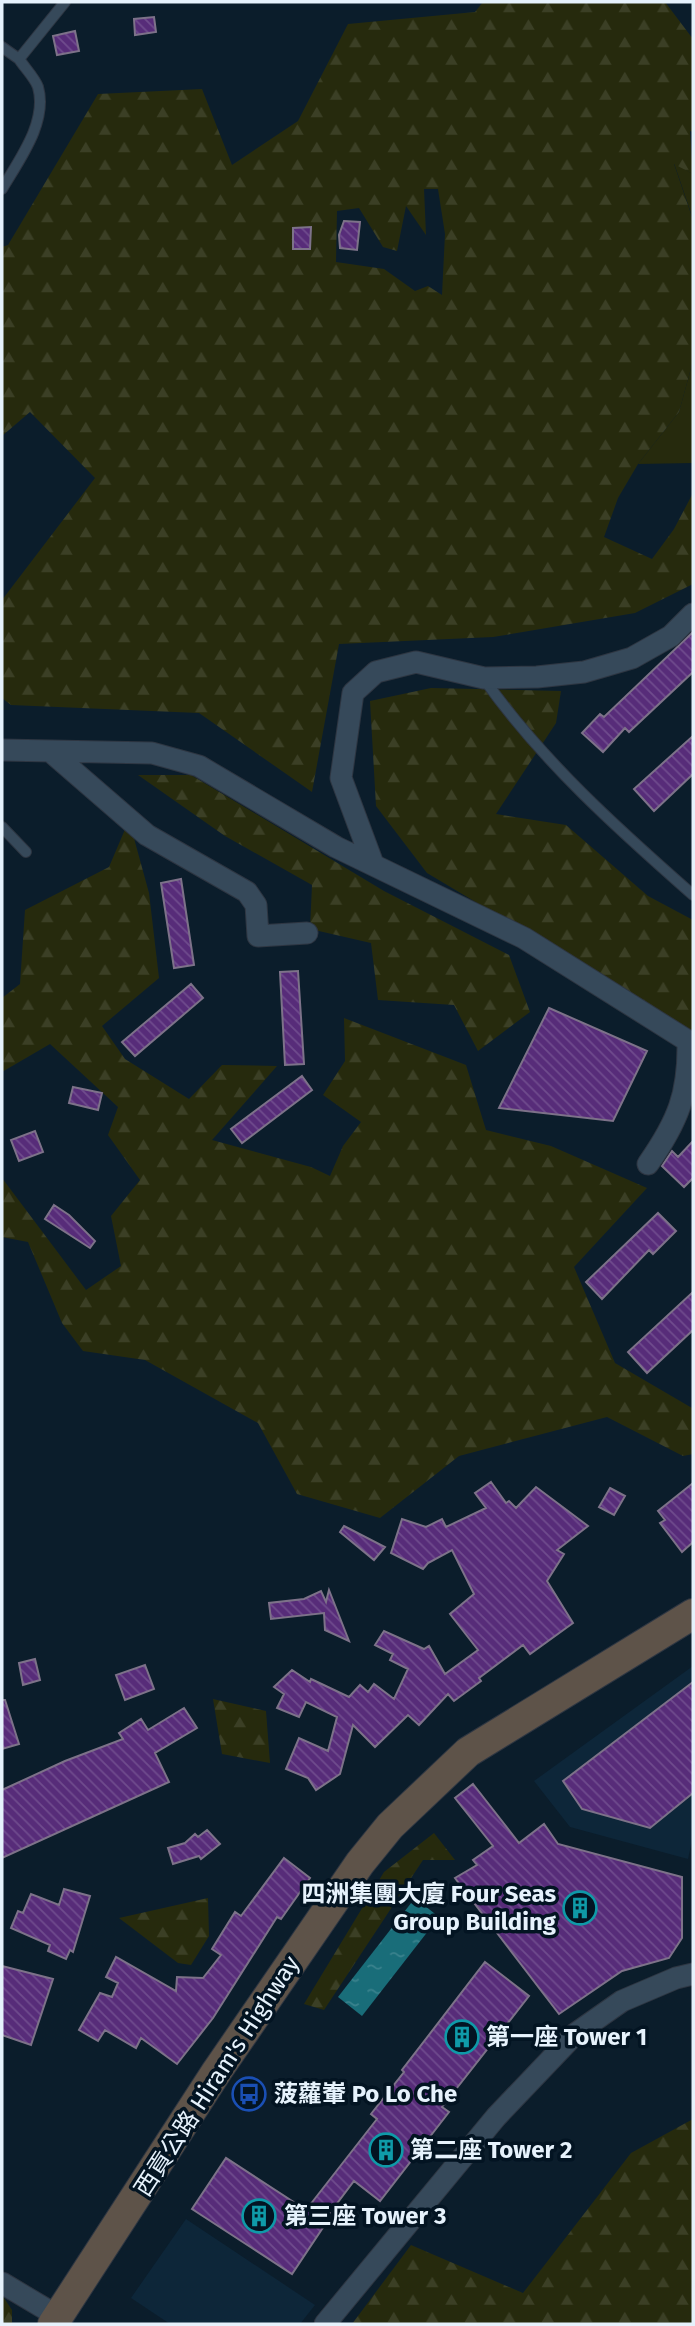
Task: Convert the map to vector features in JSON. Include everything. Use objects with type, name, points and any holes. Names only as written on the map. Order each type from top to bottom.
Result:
[{"type":"main road","name":"西貢公路 Hiram's Highway","points":[[56,2321],[217,2071],[360,1863],[390,1826],[468,1752],[693,1614]]},
{"type":"street","points":[[373,864],[341,778],[353,693],[376,672],[416,662],[484,678],[584,672],[632,658],[671,636],[693,614]]},
{"type":"street","points":[[2,750],[152,753],[199,766],[336,847],[524,938],[688,1041],[687,1087],[679,1114],[648,1164]]},
{"type":"street","points":[[50,751],[147,835],[247,892],[256,905],[258,936],[307,933]]},
{"type":"street","points":[[325,2324],[496,2117],[575,2034],[622,2001],[646,1989],[693,1974]]},
{"type":"street","points":[[2,2283],[56,2321]]},
{"type":"lane","points":[[19,60],[65,2]]},
{"type":"lane","points":[[2,47],[19,60],[38,86],[39,117],[23,153],[2,189]]},
{"type":"lane","points":[[484,678],[515,723],[621,831],[693,895]]},
{"type":"lane","points":[[2,827],[26,852]]},
{"type":"shaded area","points":[[693,1666],[693,1836],[688,1859],[570,1827],[534,1781]]},
{"type":"shaded area","points":[[186,2219],[315,2305],[300,2324],[170,2324],[131,2298]]},
{"type":"green space","points":[[483,2],[665,2],[693,39],[693,132],[690,131],[693,174],[674,164],[693,220],[693,361],[679,412],[638,464],[618,498],[604,537],[652,559],[674,529],[693,493],[693,584],[635,613],[493,637],[339,644],[312,792],[199,713],[11,705],[2,698],[2,600],[95,478],[30,412],[2,436],[2,247],[8,245],[98,94],[202,89],[232,165],[298,121],[348,24],[475,12]],"holes":[[[424,189],[438,189],[445,234],[442,295],[428,286],[415,291],[384,269],[336,262],[337,211],[359,208],[383,247],[397,251],[406,206],[426,235]]]},
{"type":"green space","points":[[674,163],[693,174],[693,219]]},
{"type":"green space","points":[[693,361],[693,463],[638,464],[679,412]]},
{"type":"green space","points":[[431,688],[561,691],[556,723],[496,814],[566,825],[648,896],[693,920],[693,1032],[427,873],[376,806],[370,701]]},
{"type":"green space","points":[[138,775],[191,775],[384,891],[509,955],[530,1012],[478,1051],[454,1005],[378,1000],[371,943],[310,929],[312,885],[225,836]]},
{"type":"green space","points":[[129,820],[149,893],[159,978],[102,1026],[125,1059],[189,1099],[222,1065],[277,1066],[212,1140],[311,1167],[330,1176],[343,1146],[361,1122],[323,1095],[345,1061],[344,1018],[466,1065],[486,1130],[551,1146],[647,1188],[574,1267],[615,1363],[692,1408],[693,1406],[693,1454],[683,1456],[607,1417],[459,1456],[380,1518],[297,1494],[258,1423],[145,1360],[83,1351],[62,1323],[28,1242],[2,1237],[2,1178],[86,1290],[121,1266],[111,1216],[140,1180],[108,1135],[118,1107],[50,1044],[2,1072],[2,998],[20,984],[25,910],[109,867]]},
{"type":"green space","points":[[213,1699],[266,1711],[270,1763],[222,1754]]},
{"type":"green space","points":[[434,1833],[455,1860],[423,1860],[324,2010],[304,2004],[384,1872]]},
{"type":"green space","points":[[208,1898],[209,1936],[191,1965],[178,1963],[119,1918]]},
{"type":"green space","points":[[693,2119],[693,2324],[352,2324],[411,2245],[523,2293],[631,2153]]},
{"type":"green space","points":[[2,2295],[12,2310],[12,2324],[2,2324]]},
{"type":"water","points":[[415,1898],[439,1917],[362,2016],[338,1997]]},
{"type":"building","points":[[154,17],[156,32],[135,35],[134,19]]},
{"type":"building","points":[[75,31],[79,51],[57,55],[53,36]]},
{"type":"building","points":[[344,221],[360,222],[357,250],[340,248],[339,235]]},
{"type":"building","points":[[311,227],[310,249],[293,249],[293,228]]},
{"type":"building","points":[[693,632],[693,672],[629,732],[625,728],[603,752],[582,733],[600,714],[604,717]]},
{"type":"building","points":[[693,736],[693,774],[654,811],[634,789]]},
{"type":"building","points":[[181,879],[194,965],[174,968],[161,883]]},
{"type":"building","points":[[298,971],[304,1064],[285,1065],[280,972]]},
{"type":"building","points":[[191,984],[203,998],[135,1056],[122,1042]]},
{"type":"building","points":[[549,1008],[647,1051],[613,1121],[499,1108]]},
{"type":"building","points":[[302,1076],[312,1090],[242,1143],[231,1129]]},
{"type":"building","points":[[73,1087],[102,1093],[98,1110],[69,1103]]},
{"type":"building","points":[[35,1131],[43,1152],[19,1161],[11,1140]]},
{"type":"building","points":[[693,1141],[693,1178],[684,1187],[662,1166],[672,1151],[678,1157]]},
{"type":"building","points":[[54,1205],[69,1215],[95,1241],[90,1248],[45,1219]]},
{"type":"building","points":[[658,1213],[676,1231],[653,1254],[649,1250],[602,1299],[586,1282]]},
{"type":"building","points":[[693,1292],[693,1330],[647,1373],[628,1352]]},
{"type":"building","points":[[491,1482],[506,1503],[509,1501],[516,1508],[536,1487],[588,1526],[557,1550],[564,1554],[547,1581],[573,1623],[530,1654],[523,1645],[479,1678],[481,1681],[454,1701],[448,1694],[419,1725],[408,1715],[375,1747],[353,1725],[340,1774],[316,1790],[308,1778],[286,1769],[299,1738],[328,1751],[337,1717],[306,1702],[299,1717],[277,1708],[284,1694],[274,1687],[292,1670],[310,1682],[311,1679],[349,1697],[360,1685],[368,1692],[374,1684],[394,1699],[408,1669],[390,1660],[393,1654],[375,1645],[384,1631],[424,1649],[429,1646],[445,1674],[478,1650],[450,1614],[474,1594],[452,1550],[428,1563],[423,1569],[391,1553],[402,1519],[426,1527],[442,1519],[446,1527],[486,1508],[475,1493]]},
{"type":"building","points":[[693,1483],[693,1542],[682,1552],[660,1523],[665,1520],[658,1511]]},
{"type":"building","points":[[610,1488],[625,1496],[614,1515],[599,1507]]},
{"type":"building","points":[[344,1526],[385,1547],[374,1560],[340,1532]]},
{"type":"building","points":[[329,1590],[349,1641],[325,1630],[324,1613],[271,1619],[269,1603],[304,1599],[321,1591],[326,1602]]},
{"type":"building","points":[[35,1659],[40,1680],[23,1685],[19,1663]]},
{"type":"building","points":[[145,1665],[154,1689],[125,1700],[116,1675]]},
{"type":"building","points":[[693,1682],[693,1793],[650,1828],[582,1809],[563,1781]]},
{"type":"building","points":[[2,1700],[5,1700],[19,1744],[2,1749]]},
{"type":"building","points":[[184,1708],[197,1728],[155,1753],[169,1782],[2,1858],[2,1790],[65,1761],[123,1739],[119,1733],[141,1719],[148,1730]]},
{"type":"building","name":"四洲集團大廈 Four Seas Group Building","points":[[473,1784],[519,1843],[544,1824],[558,1844],[682,1877],[682,1938],[669,1958],[622,1971],[559,2014],[455,1878],[477,1865],[473,1860],[493,1846],[455,1798]]},
{"type":"building","points":[[207,1830],[220,1844],[201,1859],[199,1856],[173,1864],[168,1848],[185,1843],[195,1834],[198,1837]]},
{"type":"building","points":[[284,1858],[310,1878],[281,1919],[277,1917],[213,2018],[177,2064],[141,2038],[136,2048],[105,2030],[98,2041],[79,2030],[100,1993],[112,1997],[118,1983],[106,1977],[116,1957],[176,1991],[177,1977],[203,1978],[221,1955],[212,1949],[235,1912],[241,1916]]},
{"type":"building","points":[[64,1889],[90,1896],[73,1952],[70,1950],[66,1959],[48,1951],[50,1945],[11,1928],[18,1911],[23,1913],[31,1894],[59,1905]]},
{"type":"building","points":[[485,1962],[529,1996],[442,2107],[449,2112],[380,2201],[354,2181],[323,2222],[326,2223],[292,2274],[192,2209],[226,2158],[306,2210],[377,2119],[371,2114]]},
{"type":"building","points":[[2,1966],[53,1979],[31,2045],[2,2035]]},
{"type":"place","name":"四洲集團大廈 Four Seas Group Building","points":[[580,1908]]},
{"type":"place","name":"第一座 Tower 1","points":[[462,2037]]},
{"type":"place","name":"菠蘿輋 Po Lo Che","points":[[249,2094]]},
{"type":"place","name":"第二座 Tower 2","points":[[386,2150]]},
{"type":"place","name":"第三座 Tower 3","points":[[259,2216]]}]
